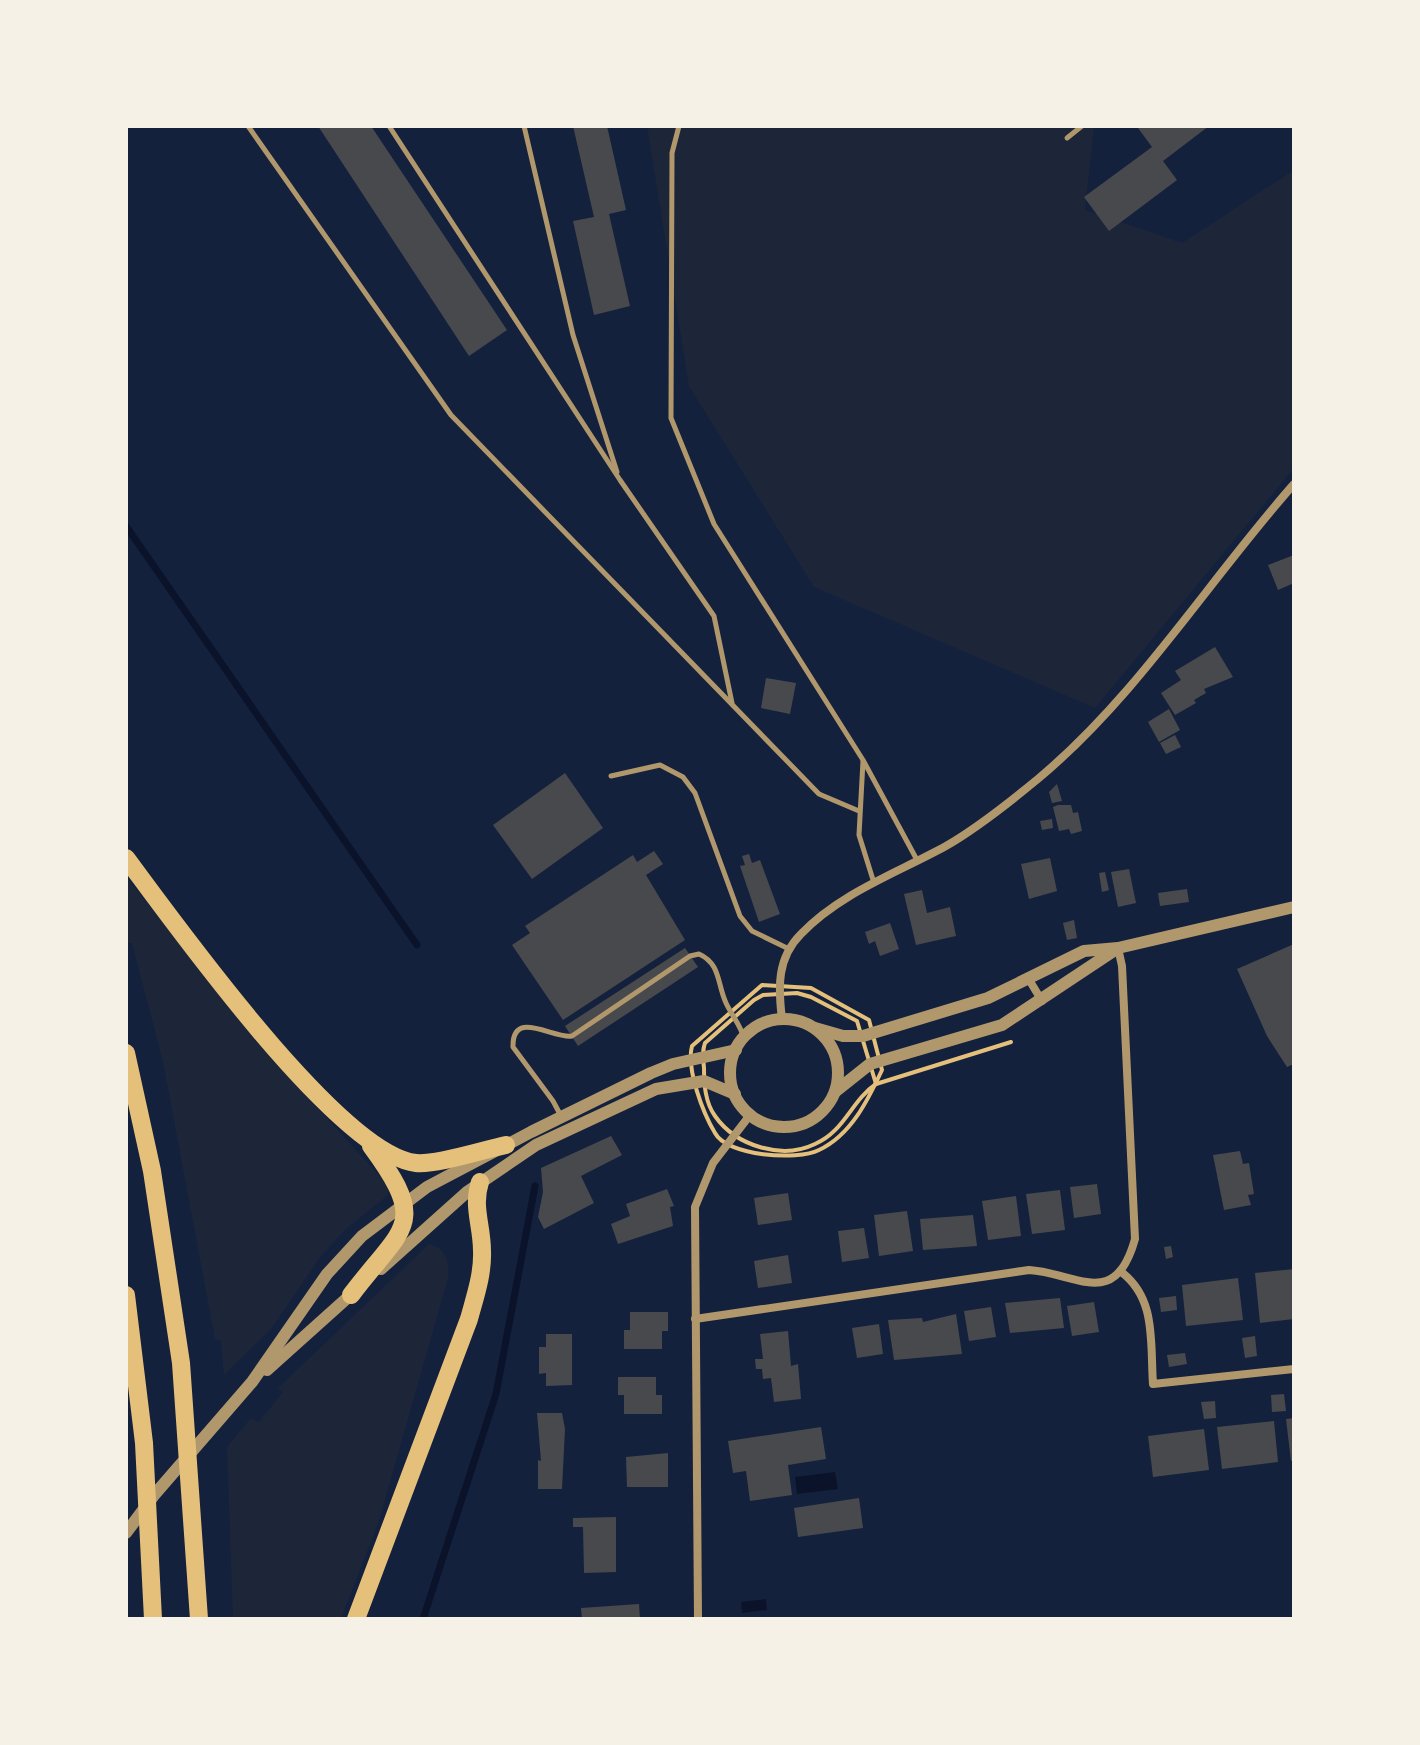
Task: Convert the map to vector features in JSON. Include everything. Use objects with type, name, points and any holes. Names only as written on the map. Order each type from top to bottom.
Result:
[{"type":"highway","points":[[126,858],[251,1019],[304,1079],[368,1142],[399,1186],[405,1202],[401,1229],[351,1295]]},
{"type":"highway","points":[[126,1053],[152,1171],[181,1363],[199,1619]]},
{"type":"highway","points":[[368,1142],[402,1159],[427,1163],[506,1145]]},
{"type":"highway","points":[[356,1619],[469,1319],[480,1279],[483,1248],[475,1199],[480,1182]]},
{"type":"highway","points":[[126,1295],[144,1443],[153,1619]]},
{"type":"street","points":[[782,1019],[779,986],[789,949],[817,918],[975,827],[1070,750],[1124,691],[1242,543],[1294,484]]},
{"type":"street","points":[[735,1094],[731,1067],[736,1050],[744,1038],[767,1022],[782,1019],[799,1021],[843,1036],[874,1033],[988,998],[1084,951],[1118,948],[1294,907]]},
{"type":"street","points":[[252,1382],[480,1182],[536,1145],[626,1101],[656,1089],[694,1081],[718,1085],[735,1094],[750,1115],[765,1124],[799,1125],[814,1118],[857,1070],[1002,1025],[1042,1001],[1079,971],[1118,948]]},
{"type":"street","points":[[695,1319],[1029,1270],[1049,1271],[1082,1284],[1105,1281],[1128,1264],[1135,1239],[1122,966],[1118,948]]},
{"type":"street","points":[[1028,978],[1042,1001]]},
{"type":"street","points":[[815,1028],[828,1040],[836,1056],[838,1074],[835,1092]]},
{"type":"street","points":[[126,1533],[155,1494],[252,1382],[344,1253],[405,1202],[506,1145],[651,1073],[736,1050]]},
{"type":"street","points":[[698,1619],[695,1207],[704,1178],[750,1115]]},
{"type":"street","points":[[1120,1271],[1137,1283],[1146,1300],[1153,1384],[1294,1369]]},
{"type":"lane","points":[[248,126],[451,415],[819,794],[859,811]]},
{"type":"lane","points":[[389,126],[620,480],[714,616],[732,704]]},
{"type":"lane","points":[[524,126],[573,335],[620,480]]},
{"type":"lane","points":[[679,126],[672,153],[671,418],[714,524],[863,760],[917,860]]},
{"type":"lane","points":[[1067,138],[1082,126]]},
{"type":"lane","points":[[863,760],[859,811],[861,845],[874,883]]},
{"type":"lane","points":[[611,776],[660,765],[683,777],[695,793],[740,916],[752,931],[789,949]]},
{"type":"lane","points":[[561,1117],[553,1101],[513,1047],[514,1038],[525,1026],[531,1025],[564,1037],[572,1036],[690,956],[699,954],[716,967],[731,1012],[744,1038]]},
{"type":"path","points":[[762,985],[811,988],[869,1020],[882,1070],[854,1121],[839,1137],[818,1151],[795,1156],[747,1153],[715,1133],[694,1081],[692,1046],[731,1012],[762,985]]},
{"type":"shaded area","points":[[647,126],[1094,126],[1085,210],[1182,243],[1294,170],[1294,468],[1095,708],[814,587],[689,386]]},
{"type":"shaded area","points":[[126,877],[279,1066],[387,1184],[388,1195],[346,1229],[321,1256],[271,1329],[224,1375],[221,1341],[215,1339],[163,1062],[132,943],[128,943],[126,938]]},
{"type":"shaded area","points":[[429,1244],[446,1256],[448,1278],[379,1521],[341,1619],[233,1619],[227,1447],[251,1418],[259,1422],[283,1392],[278,1388]]},
{"type":"shaded area","points":[[835,1472],[838,1489],[797,1494],[795,1477]]},
{"type":"shaded area","points":[[766,1599],[767,1610],[742,1613],[741,1602]]},
{"type":"building","points":[[318,126],[371,126],[507,330],[469,356]]},
{"type":"building","points":[[573,126],[607,126],[626,210],[609,214],[630,306],[594,315],[573,221],[594,217]]},
{"type":"building","points":[[1209,126],[1163,161],[1177,180],[1109,231],[1084,197],[1152,147],[1138,128]]},
{"type":"building","points":[[1294,555],[1294,583],[1278,590],[1268,565]]},
{"type":"building","points":[[1215,647],[1233,677],[1204,689],[1206,693],[1194,700],[1196,703],[1175,715],[1161,693],[1181,680],[1175,671]]},
{"type":"building","points":[[766,678],[796,683],[790,714],[761,708]]},
{"type":"building","points":[[1169,709],[1180,730],[1159,742],[1148,722]]},
{"type":"building","points":[[1175,735],[1181,747],[1166,754],[1160,743]]},
{"type":"building","points":[[565,773],[603,828],[532,879],[493,825]]},
{"type":"building","points":[[1057,784],[1062,801],[1052,803],[1049,792]]},
{"type":"building","points":[[1071,805],[1073,813],[1078,812],[1082,831],[1071,834],[1069,829],[1059,831],[1053,807]]},
{"type":"building","points":[[1052,819],[1053,828],[1042,830],[1040,821]]},
{"type":"building","points":[[654,851],[663,864],[646,875],[685,940],[563,1020],[512,945],[530,933],[525,926],[633,855],[637,862]]},
{"type":"building","points":[[749,854],[752,863],[760,860],[780,914],[759,922],[740,866],[745,865],[742,856]]},
{"type":"building","points":[[1050,858],[1057,891],[1029,899],[1021,864]]},
{"type":"building","points":[[1129,869],[1136,903],[1118,907],[1111,872]]},
{"type":"building","points":[[1105,872],[1109,890],[1102,892],[1099,873]]},
{"type":"building","points":[[1187,889],[1189,902],[1160,906],[1158,893]]},
{"type":"building","points":[[922,890],[927,913],[950,907],[956,936],[916,945],[904,894]]},
{"type":"building","points":[[1074,920],[1077,938],[1067,940],[1063,923]]},
{"type":"building","points":[[890,923],[899,949],[880,956],[875,941],[869,944],[865,932]]},
{"type":"building","points":[[1294,944],[1294,1064],[1287,1067],[1267,1036],[1237,969]]},
{"type":"building","points":[[685,948],[698,967],[578,1046],[565,1026]]},
{"type":"building","points":[[611,1136],[622,1155],[581,1176],[594,1203],[544,1229],[538,1217],[543,1192],[541,1168]]},
{"type":"building","points":[[1240,1151],[1243,1164],[1249,1163],[1254,1194],[1248,1195],[1251,1205],[1224,1210],[1213,1155]]},
{"type":"building","points":[[1097,1184],[1101,1214],[1074,1218],[1070,1187]]},
{"type":"building","points":[[667,1189],[674,1206],[670,1207],[673,1226],[618,1244],[611,1224],[630,1216],[626,1204]]},
{"type":"building","points":[[1060,1190],[1065,1230],[1032,1234],[1026,1194]]},
{"type":"building","points":[[788,1193],[792,1220],[758,1225],[754,1198]]},
{"type":"building","points":[[1016,1196],[1021,1236],[988,1240],[982,1201]]},
{"type":"building","points":[[907,1211],[913,1251],[879,1256],[874,1215]]},
{"type":"building","points":[[973,1215],[977,1246],[923,1250],[920,1219]]},
{"type":"building","points":[[864,1228],[869,1258],[842,1262],[838,1231]]},
{"type":"building","points":[[1171,1246],[1173,1257],[1166,1259],[1164,1247]]},
{"type":"building","points":[[788,1255],[792,1283],[758,1288],[754,1261]]},
{"type":"building","points":[[1294,1269],[1294,1319],[1260,1323],[1255,1273]]},
{"type":"building","points":[[1238,1278],[1243,1320],[1186,1326],[1182,1285]]},
{"type":"building","points":[[1176,1296],[1177,1310],[1161,1312],[1159,1298]]},
{"type":"building","points":[[1060,1298],[1064,1328],[1010,1333],[1005,1303]]},
{"type":"building","points":[[1094,1302],[1099,1332],[1072,1336],[1067,1306]]},
{"type":"building","points":[[991,1307],[996,1337],[969,1341],[964,1311]]},
{"type":"building","points":[[630,1312],[668,1312],[668,1331],[662,1331],[662,1349],[624,1349],[624,1330],[630,1330]]},
{"type":"building","points":[[956,1314],[962,1354],[894,1360],[888,1320],[922,1318],[923,1322]]},
{"type":"building","points":[[879,1324],[883,1354],[857,1358],[852,1328]]},
{"type":"building","points":[[788,1331],[791,1366],[798,1364],[801,1399],[774,1402],[771,1378],[763,1379],[762,1369],[756,1369],[755,1359],[763,1359],[760,1334]]},
{"type":"building","points":[[546,1334],[572,1334],[572,1385],[546,1386],[546,1373],[539,1374],[539,1347],[546,1347]]},
{"type":"building","points":[[1255,1336],[1257,1356],[1245,1358],[1242,1338]]},
{"type":"building","points":[[1185,1353],[1187,1364],[1169,1367],[1167,1355]]},
{"type":"building","points":[[618,1377],[656,1377],[656,1395],[662,1395],[662,1414],[624,1414],[624,1395],[618,1395]]},
{"type":"building","points":[[1284,1394],[1286,1411],[1272,1412],[1271,1395]]},
{"type":"building","points":[[1215,1401],[1216,1418],[1204,1419],[1201,1402]]},
{"type":"building","points":[[537,1413],[562,1413],[565,1429],[562,1489],[538,1489],[538,1460],[541,1461]]},
{"type":"building","points":[[1294,1418],[1294,1460],[1291,1461],[1286,1419]]},
{"type":"building","points":[[1274,1421],[1278,1462],[1222,1469],[1217,1427]]},
{"type":"building","points":[[821,1427],[826,1459],[788,1465],[792,1495],[750,1501],[746,1471],[733,1473],[728,1441]]},
{"type":"building","points":[[1204,1429],[1209,1470],[1153,1477],[1148,1436]]},
{"type":"building","points":[[668,1453],[668,1487],[627,1487],[626,1457]]},
{"type":"building","points":[[859,1498],[863,1528],[798,1537],[794,1508]]},
{"type":"building","points":[[616,1517],[616,1572],[584,1573],[583,1527],[573,1527],[573,1518]]},
{"type":"building","points":[[639,1604],[640,1619],[582,1619],[581,1608]]},
{"type":"waterway","points":[[126,526],[417,945]]},
{"type":"waterway","points":[[423,1619],[496,1394],[535,1186]]}]
